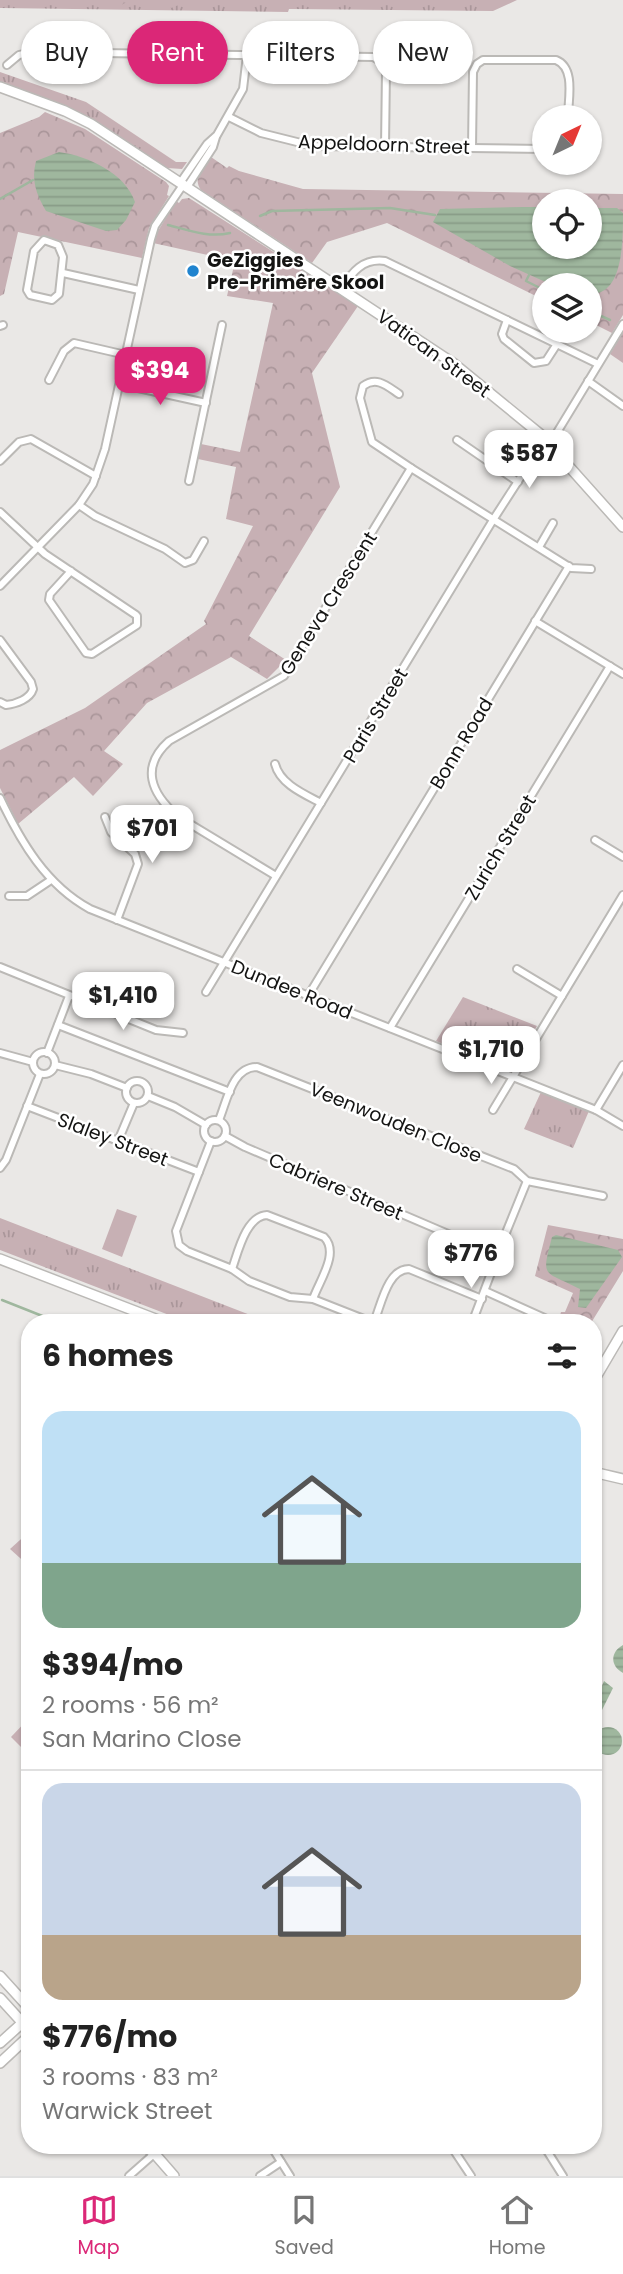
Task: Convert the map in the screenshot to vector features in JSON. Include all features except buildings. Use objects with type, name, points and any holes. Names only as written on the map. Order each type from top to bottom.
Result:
[{"type":"street","points":[[7,65],[19,55],[32,52],[242,55]]},
{"type":"street","points":[[359,57],[380,60],[386,70],[385,147]]},
{"type":"street","points":[[471,148],[473,72],[483,60],[556,60],[563,63],[569,75],[568,105]]},
{"type":"street","points":[[0,586],[89,492],[105,449],[153,230],[207,144],[229,117],[244,84]]},
{"type":"street","name":"Vatican Street","points":[[0,87],[65,111],[91,124],[453,363],[547,442],[623,527]]},
{"type":"street","name":"Appeldoorn Street","points":[[229,117],[251,130],[313,146],[532,149]]},
{"type":"street","points":[[49,241],[58,245],[63,257],[63,273],[59,294],[55,299],[34,296],[27,290],[34,251],[41,242],[49,241]]},
{"type":"street","points":[[341,289],[356,268],[382,260],[598,364]]},
{"type":"street","points":[[63,273],[139,290]]},
{"type":"street","points":[[507,320],[503,337],[531,361],[546,361],[557,344]]},
{"type":"street","name":"Paris Street","points":[[206,992],[517,482],[542,444],[553,439],[623,324]]},
{"type":"street","points":[[189,481],[222,325]]},
{"type":"street","points":[[49,380],[64,351],[74,343],[126,355]]},
{"type":"street","points":[[399,394],[382,382],[374,381],[363,386],[360,398],[372,442],[569,566],[592,569]]},
{"type":"street","points":[[588,381],[623,406]]},
{"type":"street","points":[[120,384],[206,403]]},
{"type":"street","points":[[0,461],[19,442],[31,439],[96,476]]},
{"type":"street","points":[[457,440],[517,482]]},
{"type":"street","name":"Geneva Crescent","points":[[276,876],[177,816],[152,782],[151,768],[169,741],[284,676],[411,468]]},
{"type":"street","points":[[79,505],[95,516],[165,549],[185,563],[193,560],[204,541]]},
{"type":"street","points":[[0,512],[38,548],[138,618],[137,625],[92,654],[86,653],[49,600],[51,593],[71,572]]},
{"type":"street","points":[[539,547],[553,523]]},
{"type":"street","name":"Bonn Road","points":[[308,996],[569,566]]},
{"type":"street","points":[[536,621],[623,674]]},
{"type":"street","points":[[0,702],[13,704],[31,695],[33,689],[31,682],[1,642]]},
{"type":"street","name":"Zurich Street","points":[[390,1028],[610,666]]},
{"type":"street","points":[[275,764],[279,775],[285,781],[321,803]]},
{"type":"street","name":"Dundee Road","points":[[0,798],[17,832],[51,880],[82,904],[596,1110],[623,1126]]},
{"type":"street","points":[[105,817],[111,832],[135,854],[138,864],[117,920]]},
{"type":"street","points":[[595,840],[623,857]]},
{"type":"street","points":[[9,896],[27,896],[51,880]]},
{"type":"street","points":[[493,1110],[623,895]]},
{"type":"street","points":[[0,967],[156,1030],[183,1033]]},
{"type":"street","points":[[517,969],[562,996]]},
{"type":"street","points":[[47,1053],[69,996]]},
{"type":"street","points":[[58,1026],[230,1092]]},
{"type":"street","points":[[0,1053],[33,1062]]},
{"type":"street","points":[[47,1053],[52,1056],[55,1065],[51,1072],[40,1074],[35,1070],[33,1062],[38,1054],[47,1053]]},
{"type":"street","points":[[55,1065],[91,1074],[127,1088]]},
{"type":"street","points":[[596,1110],[623,1065]]},
{"type":"street","name":"Veenwouden Close","points":[[219,1120],[239,1072],[248,1067],[257,1067],[514,1169],[527,1181],[603,1196]]},
{"type":"street","points":[[0,1168],[6,1160],[40,1074]]},
{"type":"street","points":[[134,1082],[141,1082],[146,1086],[148,1096],[142,1102],[134,1102],[127,1097],[127,1088],[134,1082]]},
{"type":"street","points":[[148,1096],[175,1107],[206,1125]]},
{"type":"street","points":[[118,1141],[134,1102]]},
{"type":"street","name":"Slaley Street","points":[[27,1105],[199,1172]]},
{"type":"street","points":[[219,1120],[226,1127],[225,1136],[217,1142],[211,1141],[206,1136],[206,1125],[219,1120]]},
{"type":"street","name":"Cabriere Street","points":[[225,1136],[488,1251]]},
{"type":"street","points":[[211,1141],[176,1231],[177,1242],[187,1251],[232,1269],[249,1281],[290,1297],[313,1299],[351,1314]]},
{"type":"street","points":[[501,1245],[527,1181]]},
{"type":"street","points":[[232,1269],[252,1222],[259,1216],[267,1215],[324,1237],[329,1243],[331,1253],[313,1299]]},
{"type":"street","points":[[494,1245],[501,1245],[507,1249],[508,1258],[503,1265],[494,1265],[488,1259],[488,1251],[494,1245]]},
{"type":"street","points":[[0,1259],[143,1314]]},
{"type":"street","points":[[476,1314],[494,1265]]},
{"type":"street","points":[[378,1314],[392,1277],[403,1269],[409,1269],[533,1314]]},
{"type":"street","points":[[602,1367],[623,1331]]},
{"type":"street","points":[[602,1474],[623,1479]]},
{"type":"street","points":[[0,1976],[21,1999]]},
{"type":"street","points":[[0,1998],[21,2015]]},
{"type":"street","points":[[0,2043],[21,2024]]},
{"type":"street","points":[[0,2063],[21,2042]]},
{"type":"street","points":[[129,2176],[148,2154]]},
{"type":"street","points":[[156,2154],[174,2176]]},
{"type":"street","points":[[276,2154],[290,2176]]},
{"type":"street","points":[[456,2154],[471,2176]]},
{"type":"street","points":[[549,2154],[563,2176]]},
{"type":"street","points":[[260,2176],[281,2162]]},
{"type":"green space","points":[[0,0],[517,0],[493,11],[289,9],[288,12],[0,8]]},
{"type":"green space","points":[[107,0],[165,0],[144,5],[125,3],[116,8],[104,8],[102,5]]},
{"type":"green space","points":[[165,0],[191,0],[171,8]]},
{"type":"green space","points":[[0,72],[21,79],[21,84],[34,84],[86,102],[176,162],[187,162],[182,169],[167,168],[81,113],[0,83]]},
{"type":"green space","points":[[45,112],[85,129],[166,182],[169,196],[149,228],[142,258],[18,232],[4,294],[0,296],[0,133]]},
{"type":"green space","points":[[211,157],[227,168],[229,166],[303,189],[532,193],[532,259],[602,259],[602,194],[623,194],[623,315],[612,333],[602,328],[602,273],[532,273],[532,294],[387,223],[327,242],[312,263],[201,190],[198,177]]},
{"type":"green space","points":[[189,198],[358,306],[312,373],[340,487],[249,636],[286,660],[267,679],[231,657],[147,703],[104,751],[123,764],[93,796],[74,777],[18,824],[0,788],[0,750],[85,708],[206,624],[204,621],[253,526],[226,519],[236,467],[198,459],[201,444],[240,452],[273,303],[227,296],[235,261],[153,243],[176,201],[179,203],[182,199]]},
{"type":"green space","points":[[623,332],[623,363],[610,354]]},
{"type":"green space","points":[[463,997],[537,1026],[512,1066],[500,1067],[436,1041]]},
{"type":"green space","points":[[541,1092],[589,1111],[573,1148],[524,1129]]},
{"type":"green space","points":[[117,1209],[137,1216],[122,1257],[102,1249]]},
{"type":"green space","points":[[0,1218],[248,1314],[167,1314],[0,1250]]},
{"type":"green space","points":[[548,1225],[623,1239],[623,1271],[597,1314],[560,1314],[565,1312],[573,1293],[535,1276]]},
{"type":"green space","points":[[21,1539],[21,1559],[10,1549]]},
{"type":"green space","points":[[21,1726],[21,1747],[11,1737]]},
{"type":"shaded area","points":[[59,152],[82,157],[104,168],[114,174],[130,192],[135,202],[126,220],[117,230],[106,231],[46,211],[35,187],[36,161]]},
{"type":"shaded area","points":[[532,207],[532,259],[602,259],[602,208],[617,208],[623,213],[621,252],[615,277],[602,291],[602,273],[532,273],[532,276],[433,222],[440,209]]},
{"type":"shaded area","points":[[556,1235],[618,1250],[622,1257],[586,1308],[578,1307],[580,1289],[548,1272],[547,1260],[552,1237]]},
{"type":"shaded area","points":[[623,1645],[623,1673],[616,1667],[613,1659],[616,1651]]},
{"type":"shaded area","points":[[604,1681],[613,1688],[602,1710]]},
{"type":"shaded area","points":[[602,1728],[614,1728],[621,1735],[621,1747],[618,1751],[614,1754],[602,1754]]},
{"type":"waterway","points":[[0,199],[33,180]]},
{"type":"waterway","points":[[260,216],[272,211],[390,208],[435,215]]},
{"type":"waterway","points":[[168,225],[206,234],[230,233]]},
{"type":"waterway","points":[[529,275],[526,281],[532,284]]},
{"type":"waterway","points":[[602,316],[610,320]]},
{"type":"waterway","points":[[2,1300],[37,1314]]},
{"type":"place","name":"GeZiggies Pre-Primêre Skool","points":[[193,271]]}]
